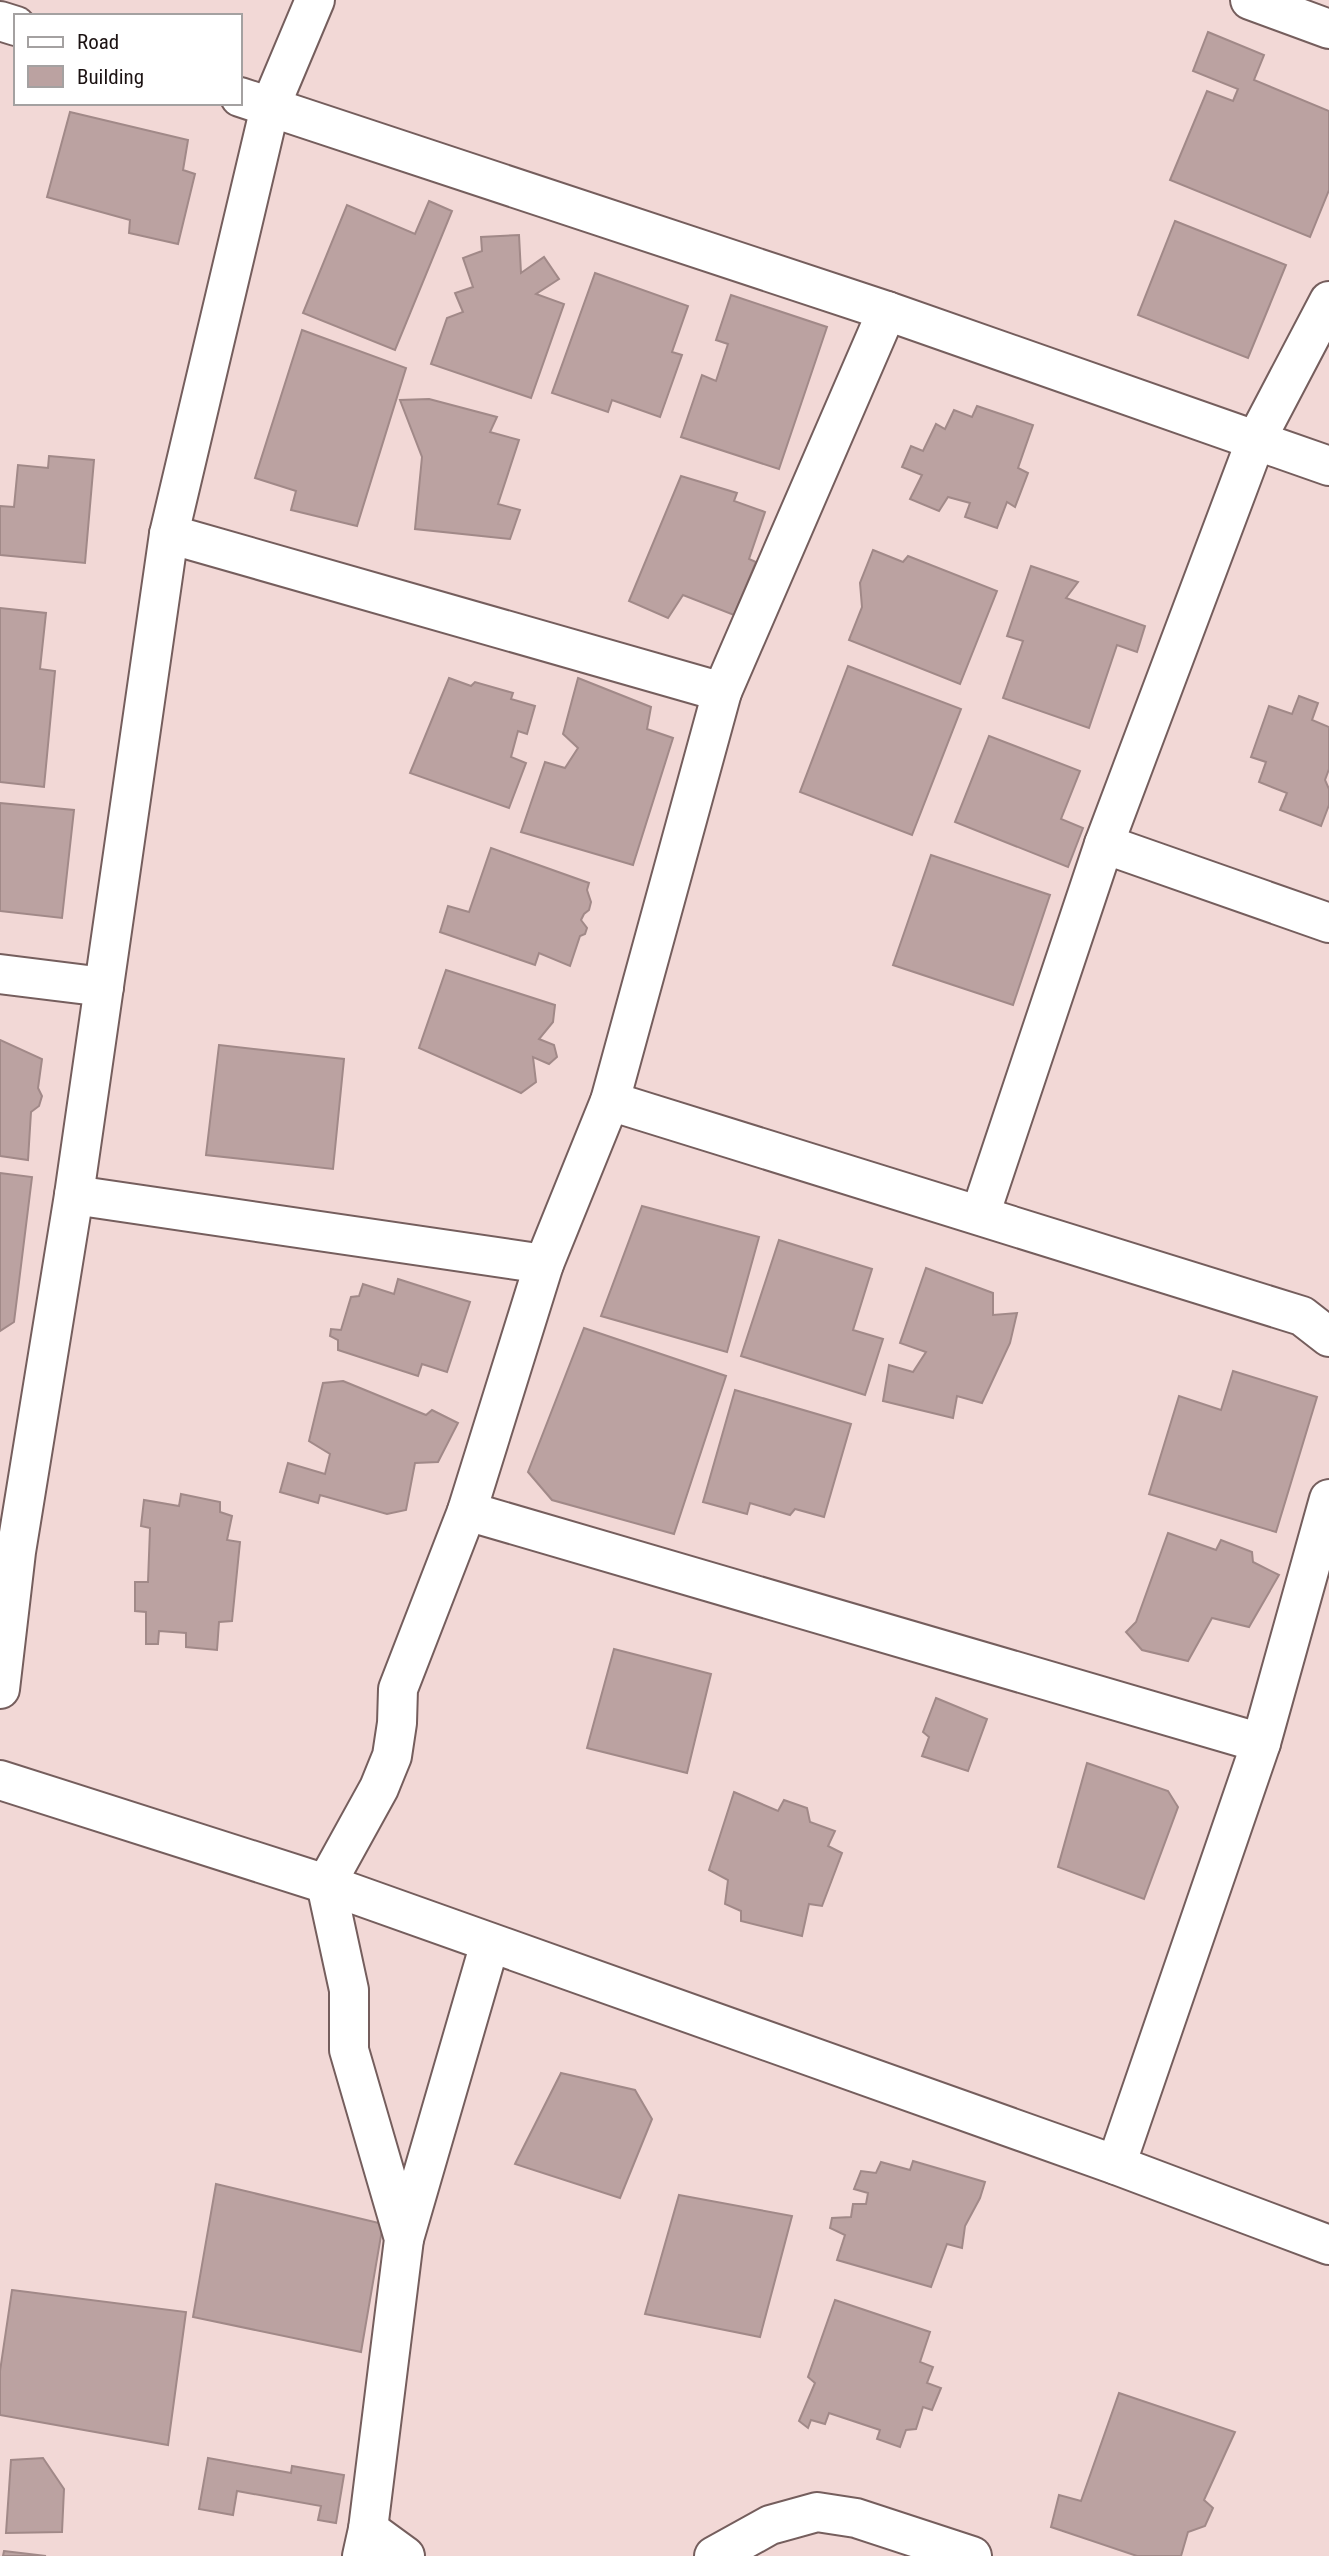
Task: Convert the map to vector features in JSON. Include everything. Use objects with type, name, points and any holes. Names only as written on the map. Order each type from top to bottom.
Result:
[{"type":"street","points":[[0,1689],[8,1550],[74,1195],[169,534],[255,102],[315,0]]},
{"type":"street","points":[[1250,0],[1329,29]]},
{"type":"street","points":[[255,102],[887,311],[1329,466]]},
{"type":"street","points":[[980,1215],[1104,844],[1256,440],[1329,301]]},
{"type":"street","points":[[404,2239],[349,2050],[349,1990],[326,1884],[379,1788],[392,1756],[398,1689],[467,1511],[544,1264],[610,1101],[722,692],[887,311]]},
{"type":"street","points":[[169,534],[722,692]]},
{"type":"street","points":[[1104,844],[1329,923]]},
{"type":"street","points":[[0,974],[104,987]]},
{"type":"street","points":[[610,1101],[1302,1316],[1329,1337]]},
{"type":"street","points":[[74,1195],[544,1264]]},
{"type":"street","points":[[1116,2165],[1261,1743],[1329,1499]]},
{"type":"street","points":[[467,1511],[1261,1743]]},
{"type":"street","points":[[0,1780],[326,1884],[1116,2165],[1329,2245]]},
{"type":"street","points":[[405,2556],[365,2543],[404,2239],[490,1943]]},
{"type":"street","points":[[714,2556],[771,2525],[817,2512],[856,2518],[972,2556]]},
{"type":"building","points":[[1208,32],[1264,55],[1254,80],[1329,111],[1329,190],[1310,237],[1170,180],[1207,91],[1233,101],[1238,89],[1193,71]]},
{"type":"building","points":[[70,112],[188,140],[183,170],[195,174],[178,244],[129,233],[130,220],[47,197]]},
{"type":"building","points":[[429,201],[452,211],[395,350],[303,313],[347,205],[415,234]]},
{"type":"building","points":[[1175,221],[1286,265],[1248,358],[1138,315]]},
{"type":"building","points":[[519,235],[521,273],[544,257],[559,279],[536,294],[564,304],[531,398],[431,364],[447,318],[463,312],[455,293],[473,287],[463,258],[482,251],[481,237]]},
{"type":"building","points":[[595,273],[688,306],[672,352],[682,355],[660,417],[612,400],[608,412],[552,393]]},
{"type":"building","points":[[731,295],[827,327],[779,469],[681,437],[702,375],[716,381],[728,344],[716,340]]},
{"type":"building","points":[[302,330],[406,368],[357,526],[291,510],[296,491],[255,478]]},
{"type":"building","points":[[429,399],[497,417],[490,432],[519,440],[498,504],[520,510],[510,539],[415,529],[422,457],[400,400]]},
{"type":"building","points":[[977,406],[1033,425],[1018,468],[1028,473],[1015,507],[1007,502],[997,528],[965,517],[970,503],[948,497],[939,511],[910,499],[922,475],[902,467],[911,446],[923,451],[936,424],[945,429],[954,410],[972,417]]},
{"type":"building","points":[[49,456],[94,460],[85,563],[0,555],[0,506],[14,507],[18,465],[48,468]]},
{"type":"building","points":[[681,476],[737,493],[734,501],[765,512],[749,559],[756,562],[734,615],[683,595],[668,618],[629,601]]},
{"type":"building","points":[[873,550],[903,562],[908,556],[997,591],[960,684],[849,640],[862,607],[860,583]]},
{"type":"building","points":[[1031,566],[1078,582],[1066,598],[1145,626],[1137,652],[1117,645],[1089,728],[1003,698],[1023,641],[1007,636]]},
{"type":"building","points":[[0,608],[46,613],[40,669],[55,671],[44,787],[0,782]]},
{"type":"building","points":[[848,666],[961,709],[912,835],[800,792]]},
{"type":"building","points":[[449,678],[471,686],[475,682],[513,693],[511,699],[535,706],[527,734],[518,731],[511,757],[526,763],[509,808],[410,773]]},
{"type":"building","points":[[578,678],[651,707],[647,729],[673,738],[633,865],[521,832],[545,762],[565,768],[578,748],[563,734]]},
{"type":"building","points":[[1299,696],[1318,703],[1312,720],[1329,727],[1329,769],[1325,780],[1329,789],[1329,805],[1321,826],[1280,810],[1287,793],[1259,782],[1266,762],[1251,757],[1269,706],[1292,714]]},
{"type":"building","points":[[989,736],[1080,771],[1061,819],[1083,828],[1068,867],[955,822]]},
{"type":"building","points":[[0,803],[74,810],[62,918],[0,911]]},
{"type":"building","points":[[491,848],[589,883],[587,890],[591,902],[589,910],[581,920],[587,928],[585,934],[580,936],[570,966],[539,953],[535,965],[440,932],[448,906],[469,912]]},
{"type":"building","points":[[931,855],[1050,895],[1013,1005],[893,965]]},
{"type":"building","points":[[446,970],[555,1005],[553,1022],[539,1039],[554,1045],[557,1057],[549,1064],[533,1057],[536,1082],[521,1093],[419,1048]]},
{"type":"building","points":[[0,1040],[42,1059],[38,1088],[42,1096],[39,1106],[31,1112],[28,1160],[0,1156]]},
{"type":"building","points":[[219,1045],[344,1059],[333,1169],[206,1155]]},
{"type":"building","points":[[0,1173],[32,1177],[14,1322],[0,1331]]},
{"type":"building","points":[[642,1206],[759,1237],[727,1352],[601,1316]]},
{"type":"building","points":[[779,1240],[872,1269],[853,1330],[883,1339],[865,1395],[741,1356]]},
{"type":"building","points":[[926,1268],[993,1293],[993,1315],[1017,1313],[1010,1343],[982,1403],[957,1396],[953,1418],[883,1401],[889,1365],[913,1372],[926,1352],[900,1343]]},
{"type":"building","points":[[398,1279],[470,1302],[447,1372],[422,1364],[418,1376],[338,1350],[338,1340],[330,1336],[331,1329],[341,1330],[351,1297],[359,1296],[363,1284],[394,1294]]},
{"type":"building","points":[[584,1328],[726,1376],[674,1534],[552,1500],[528,1472]]},
{"type":"building","points":[[1233,1371],[1317,1397],[1276,1532],[1149,1494],[1179,1396],[1221,1410]]},
{"type":"building","points":[[343,1381],[426,1415],[432,1410],[458,1423],[438,1462],[415,1463],[406,1510],[387,1514],[320,1495],[318,1503],[280,1492],[288,1463],[325,1474],[330,1454],[309,1441],[323,1383]]},
{"type":"building","points":[[735,1390],[851,1424],[824,1517],[795,1509],[790,1515],[750,1503],[747,1514],[703,1502]]},
{"type":"building","points":[[181,1494],[220,1502],[220,1512],[232,1516],[227,1540],[240,1542],[232,1621],[219,1622],[217,1650],[186,1647],[186,1633],[159,1631],[158,1644],[146,1644],[146,1612],[135,1611],[135,1582],[148,1582],[150,1528],[141,1526],[144,1500],[179,1506]]},
{"type":"building","points":[[1168,1533],[1216,1550],[1221,1540],[1252,1552],[1253,1562],[1279,1575],[1249,1627],[1212,1618],[1188,1661],[1142,1650],[1126,1632],[1136,1622]]},
{"type":"building","points":[[614,1649],[711,1674],[687,1773],[587,1748]]},
{"type":"building","points":[[936,1698],[987,1719],[968,1771],[922,1756],[929,1737],[923,1732]]},
{"type":"building","points":[[1087,1763],[1168,1791],[1178,1807],[1144,1899],[1058,1867]]},
{"type":"building","points":[[734,1792],[778,1811],[784,1800],[807,1808],[810,1822],[835,1831],[828,1846],[842,1853],[822,1906],[809,1904],[802,1936],[741,1921],[741,1911],[725,1904],[728,1880],[709,1870]]},
{"type":"building","points":[[561,2073],[635,2090],[652,2119],[620,2198],[515,2164]]},
{"type":"building","points":[[913,2161],[985,2182],[965,2226],[962,2248],[947,2244],[931,2287],[837,2260],[845,2235],[830,2228],[832,2218],[851,2217],[853,2204],[866,2204],[868,2193],[854,2189],[861,2171],[876,2173],[881,2162],[910,2170]]},
{"type":"building","points":[[216,2184],[383,2224],[361,2352],[193,2317]]},
{"type":"building","points":[[679,2195],[792,2216],[760,2337],[645,2314]]},
{"type":"building","points":[[12,2290],[186,2312],[168,2445],[0,2415],[0,2371]]},
{"type":"building","points":[[835,2300],[930,2332],[920,2362],[933,2367],[927,2383],[941,2388],[932,2410],[923,2407],[916,2429],[906,2430],[900,2447],[877,2439],[880,2430],[829,2413],[825,2424],[811,2420],[808,2428],[799,2421],[815,2383],[808,2377]]},
{"type":"building","points":[[1119,2393],[1235,2432],[1204,2500],[1213,2508],[1205,2526],[1188,2532],[1181,2556],[1137,2556],[1051,2527],[1059,2495],[1081,2501]]},
{"type":"building","points":[[43,2458],[64,2489],[62,2532],[6,2533],[11,2460]]},
{"type":"building","points":[[208,2458],[291,2473],[292,2466],[344,2475],[336,2523],[318,2520],[321,2506],[237,2491],[233,2515],[199,2509]]},
{"type":"building","points":[[4,2551],[46,2556],[3,2556]]}]
